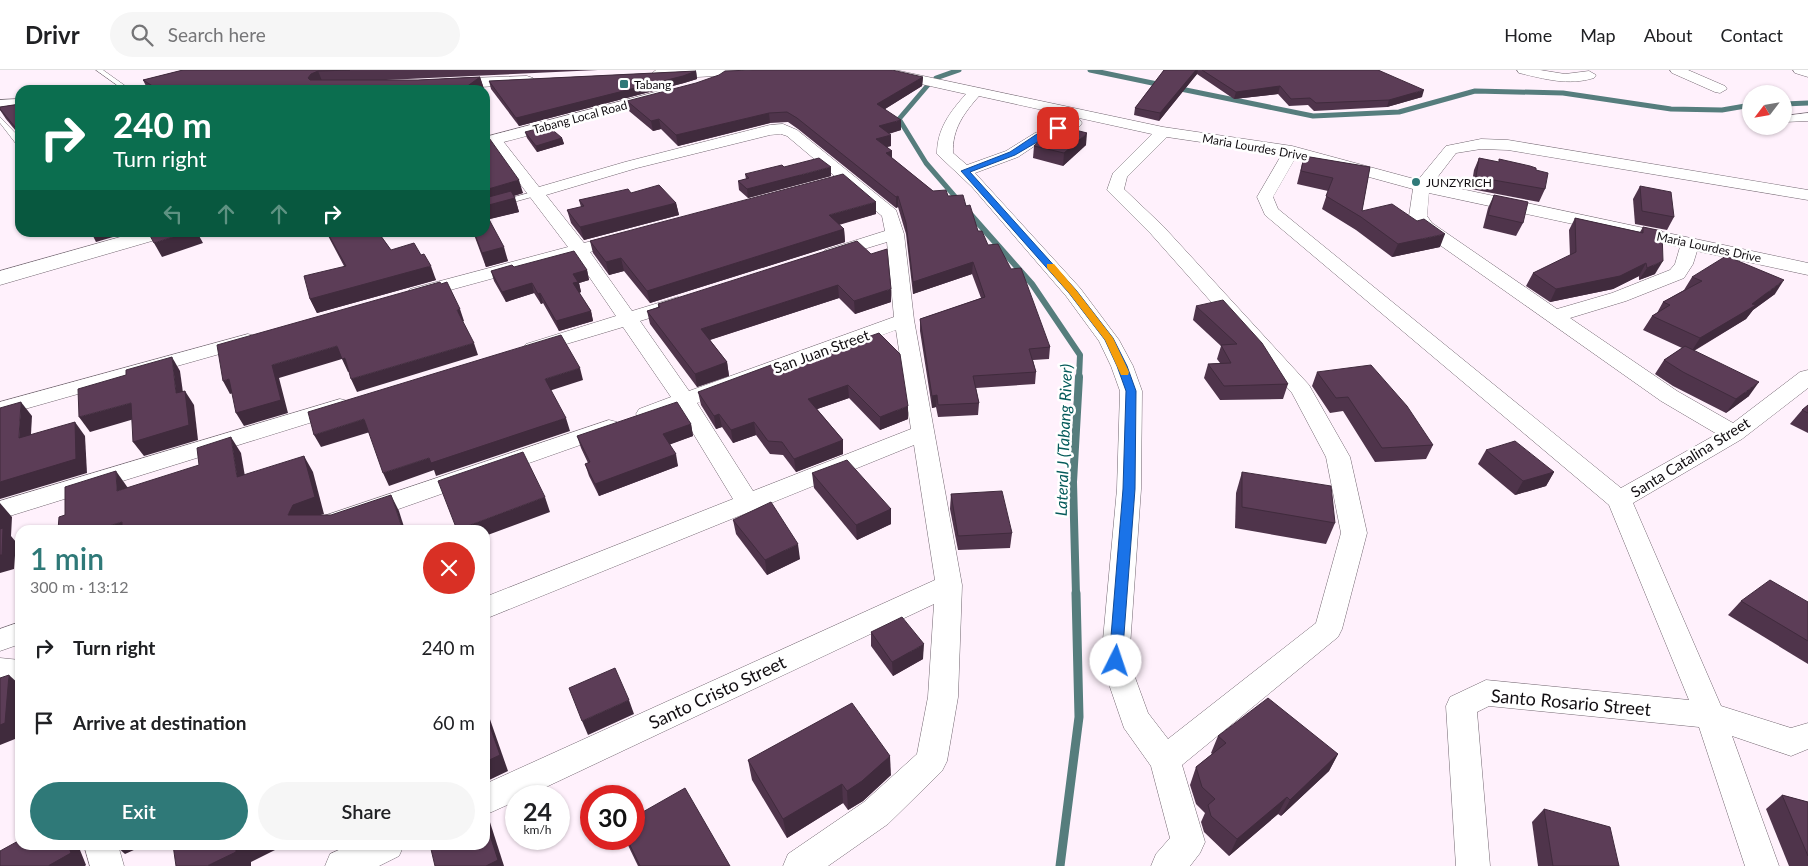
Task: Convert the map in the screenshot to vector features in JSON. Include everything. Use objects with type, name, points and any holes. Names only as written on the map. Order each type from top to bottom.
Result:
[{"type":"main road","points":[[730,70],[735,70]]},
{"type":"main road","name":"Tabang Local Road","points":[[490,141],[690,80],[714,80],[730,70]]},
{"type":"main road","points":[[641,75],[690,80]]},
{"type":"main road","points":[[430,85],[547,80]]},
{"type":"main road","points":[[0,105],[15,104]]},
{"type":"main road","points":[[0,278],[144,237]]},
{"type":"street","name":"Maria Lourdes Drive","points":[[876,70],[1163,132],[1292,151],[1422,186],[1808,269]]},
{"type":"street","points":[[1524,70],[1546,76],[1578,79],[1589,76],[1579,70]]},
{"type":"street","points":[[1677,70],[1720,89]]},
{"type":"street","points":[[1800,70],[1808,73]]},
{"type":"street","points":[[975,92],[958,111],[943,140],[945,154],[978,184],[1073,292],[1109,340],[1122,366],[1131,391],[1129,489],[1116,661],[1135,719],[1165,760],[1188,842],[1168,866]]},
{"type":"street","points":[[965,171],[990,164],[1012,154],[1040,136],[1058,128],[1093,117]]},
{"type":"street","points":[[1792,119],[1808,117]]},
{"type":"street","points":[[536,194],[631,165],[770,130],[783,129],[792,133],[890,214],[895,234],[904,320],[949,585],[943,697],[930,761],[876,813],[800,866]]},
{"type":"street","points":[[1163,132],[1119,176],[1115,190],[1157,230],[1301,390],[1338,457],[1354,533],[1328,629],[1165,760]]},
{"type":"street","points":[[490,141],[536,194],[579,249],[685,401],[747,502]]},
{"type":"street","points":[[1734,434],[1669,396],[1426,227],[1418,216],[1422,186],[1450,149],[1481,144],[1508,145],[1808,195]]},
{"type":"street","points":[[1292,151],[1265,197],[1271,211],[1619,500],[1710,714],[1762,866]]},
{"type":"street","points":[[829,183],[848,178]]},
{"type":"street","points":[[398,299],[636,234]]},
{"type":"street","points":[[812,260],[895,234]]},
{"type":"street","points":[[1554,316],[1619,297],[1677,274],[1684,264],[1690,243]]},
{"type":"street","points":[[514,354],[692,299]]},
{"type":"street","name":"San Juan Street","points":[[326,525],[685,401],[904,320]]},
{"type":"street","points":[[0,409],[264,335]]},
{"type":"street","name":"Santa Catalina Street","points":[[1619,500],[1734,434],[1808,377]]},
{"type":"street","points":[[0,510],[363,400]]},
{"type":"street","points":[[490,606],[923,433]]},
{"type":"street","name":"Santo Cristo Street","points":[[490,798],[949,585]]},
{"type":"street","points":[[0,640],[15,635]]},
{"type":"street","points":[[0,670],[15,672]]},
{"type":"street","name":"Santo Rosario Street","points":[[1473,866],[1460,706],[1486,693],[1710,714],[1791,742],[1808,736]]},
{"type":"street","points":[[102,850],[107,866]]},
{"type":"street","points":[[342,866],[377,850]]},
{"type":"lane","points":[[99,70],[121,85]]},
{"type":"lane","points":[[0,119],[15,137]]},
{"type":"lane","points":[[490,207],[536,194]]},
{"type":"building","points":[[183,70],[350,70],[318,71],[311,74],[308,78],[310,80],[418,80],[480,77],[469,85],[151,85],[143,80]]},
{"type":"building","points":[[892,70],[923,77],[877,104],[901,120],[879,126],[891,135],[876,139],[892,151],[886,153],[933,191],[946,190],[948,196],[963,195],[966,206],[970,205],[978,231],[982,231],[988,245],[998,244],[1011,269],[1021,268],[1050,347],[1029,349],[1036,372],[973,376],[979,403],[938,405],[937,395],[932,396],[920,319],[985,297],[973,262],[913,282],[906,223],[898,196],[896,197],[787,112],[769,113],[676,135],[659,119],[651,121],[627,101],[696,83],[725,71]]},
{"type":"building","points":[[1164,70],[1196,70],[1160,113],[1135,108]]},
{"type":"building","points":[[1202,70],[1378,70],[1424,90],[1389,100],[1316,103],[1310,98],[1291,99],[1280,86],[1236,92]]},
{"type":"building","points":[[696,71],[683,76],[516,118],[489,81]]},
{"type":"building","points":[[15,105],[15,127],[0,109],[0,107]]},
{"type":"building","points":[[1056,125],[1087,133],[1064,153],[1034,146],[1050,127]]},
{"type":"building","points":[[548,126],[562,138],[536,146],[525,132]]},
{"type":"building","points":[[490,139],[519,180],[490,189]]},
{"type":"building","points":[[1304,156],[1370,167],[1362,211],[1392,204],[1417,221],[1424,219],[1445,234],[1398,244],[1361,217],[1326,196],[1333,178],[1301,171]]},
{"type":"building","points":[[819,158],[831,167],[747,189],[738,181],[749,178],[745,174]]},
{"type":"building","points":[[1479,158],[1499,162],[1499,159],[1530,166],[1536,168],[1536,170],[1548,173],[1545,189],[1476,177]]},
{"type":"building","points":[[843,174],[876,202],[829,215],[844,229],[647,291],[621,258],[606,262],[590,241]]},
{"type":"building","points":[[659,185],[676,203],[580,227],[567,210],[584,206],[579,200],[628,189],[631,193]]},
{"type":"building","points":[[1640,186],[1671,192],[1674,217],[1642,211]]},
{"type":"building","points":[[511,191],[515,198],[490,205],[490,197]]},
{"type":"building","points":[[1494,195],[1528,202],[1523,223],[1488,215]]},
{"type":"building","points":[[1575,218],[1643,233],[1643,227],[1662,231],[1663,261],[1647,268],[1646,263],[1620,276],[1556,289],[1533,273],[1576,252]]},
{"type":"building","points":[[490,221],[504,247],[482,253],[476,237],[490,237]]},
{"type":"building","points":[[151,237],[173,237],[154,243]]},
{"type":"building","points":[[330,237],[382,237],[391,250],[414,243],[421,255],[424,254],[431,266],[310,299],[304,276],[346,266]]},
{"type":"building","points":[[857,241],[871,254],[887,249],[891,289],[854,301],[838,285],[701,329],[727,362],[695,374],[647,311],[660,307],[658,304]]},
{"type":"building","points":[[574,251],[587,270],[573,274],[578,282],[573,283],[591,311],[556,321],[532,283],[502,292],[491,271],[512,265],[514,267]]},
{"type":"building","points":[[1726,256],[1784,280],[1752,304],[1756,305],[1700,338],[1652,316],[1670,305],[1663,302],[1702,281],[1692,277]]},
{"type":"building","points":[[440,282],[441,284],[447,282],[460,309],[457,310],[474,343],[351,379],[345,358],[342,359],[337,346],[272,365],[281,400],[236,413],[229,379],[223,381],[217,345]]},
{"type":"building","points":[[1223,300],[1262,343],[1288,384],[1224,386],[1208,364],[1231,363],[1221,345],[1237,344],[1196,306]]},
{"type":"building","points":[[879,333],[900,354],[908,406],[880,417],[848,385],[808,399],[843,440],[794,459],[782,442],[768,441],[754,422],[731,430],[719,414],[714,416],[698,392],[771,365],[777,373],[820,358],[817,355]]},
{"type":"building","points":[[561,335],[580,368],[545,379],[566,418],[431,463],[429,458],[383,473],[364,419],[314,435],[308,412]]},
{"type":"building","points":[[1685,346],[1759,382],[1736,399],[1683,372],[1664,360]]},
{"type":"building","points":[[172,357],[176,393],[185,391],[189,425],[133,442],[131,403],[79,417],[78,389],[126,375],[126,370]]},
{"type":"building","points":[[1371,365],[1407,406],[1433,445],[1382,448],[1348,397],[1336,398],[1317,372]]},
{"type":"building","points":[[21,402],[19,438],[75,422],[76,459],[0,482],[0,408]]},
{"type":"building","points":[[677,402],[691,424],[663,434],[676,454],[595,484],[585,464],[590,462],[577,436]]},
{"type":"building","points":[[1808,405],[1808,413],[1802,410]]},
{"type":"building","points":[[231,437],[237,477],[304,456],[315,497],[293,505],[288,515],[331,515],[391,495],[401,525],[122,525],[122,522],[112,525],[58,525],[59,517],[65,515],[65,487],[116,471],[117,491],[199,465],[197,448]]},
{"type":"building","points":[[1515,441],[1554,472],[1523,481],[1486,450]]},
{"type":"building","points":[[523,452],[545,497],[470,525],[455,525],[438,481]]},
{"type":"building","points":[[847,460],[891,509],[856,525],[812,473]]},
{"type":"building","points":[[1242,472],[1331,486],[1335,523],[1242,507]]},
{"type":"building","points":[[1002,491],[1012,533],[958,536],[951,494]]},
{"type":"building","points":[[771,502],[798,544],[765,560],[733,520]]},
{"type":"building","points":[[3,528],[2,555],[0,555],[0,529]]},
{"type":"building","points":[[1770,580],[1808,602],[1808,641],[1741,601]]},
{"type":"building","points":[[902,617],[924,644],[892,662],[871,632]]},
{"type":"building","points":[[615,668],[629,700],[582,721],[569,688]]},
{"type":"building","points":[[9,675],[5,723],[0,725],[0,678]]},
{"type":"building","points":[[1268,698],[1338,754],[1290,800],[1287,797],[1237,839],[1211,816],[1208,805],[1215,799],[1202,787],[1196,767],[1226,743],[1218,736]]},
{"type":"building","points":[[852,703],[890,756],[862,781],[847,791],[842,784],[783,819],[748,760]]},
{"type":"building","points":[[490,726],[500,755],[490,760]]},
{"type":"building","points":[[685,788],[730,866],[640,866],[632,850],[645,850],[645,811]]},
{"type":"building","points":[[1782,795],[1808,802],[1808,856]]},
{"type":"building","points":[[1544,809],[1610,827],[1619,866],[1553,866]]},
{"type":"building","points":[[490,835],[498,860],[486,866],[435,866],[431,850],[490,850]]},
{"type":"building","points":[[15,843],[15,850],[70,850],[71,853],[48,866],[0,866],[0,851]]},
{"type":"building","points":[[174,850],[236,850],[236,852],[207,866],[176,866]]},
{"type":"waterway","name":"Lateral J (Tabang River)","points":[[936,78],[959,70]]},
{"type":"waterway","name":"Lateral J (Tabang River)","points":[[1090,70],[1162,85]]},
{"type":"waterway","name":"Lateral J (Tabang River)","points":[[928,85],[899,119],[926,163],[964,207]]},
{"type":"waterway","name":"Lateral J (Tabang River)","points":[[1176,88],[1313,116],[1399,112],[1475,91],[1563,93],[1671,109],[1722,110],[1742,107]]},
{"type":"waterway","name":"Lateral J (Tabang River)","points":[[1792,104],[1808,103]]},
{"type":"waterway","name":"Lateral J (Tabang River)","points":[[963,206],[1032,284],[1080,355],[1079,378]]},
{"type":"waterway","name":"Lateral J (Tabang River)","points":[[1076,595],[1073,482],[1079,377]]},
{"type":"waterway","name":"Lateral J (Tabang River)","points":[[1060,866],[1079,717],[1076,593]]},
{"type":"slow traffic","points":[[1051,266],[1109,340],[1124,372]]},
{"type":"place","name":"Tabang","points":[[624,84]]},
{"type":"place","name":"JUNZYRICH","points":[[1416,182]]},
{"type":"route","points":[[1058,128],[1040,136],[1012,154],[990,164],[965,171],[1073,292],[1109,340],[1122,366],[1131,391],[1129,489],[1121,572],[1116,661]]}]
